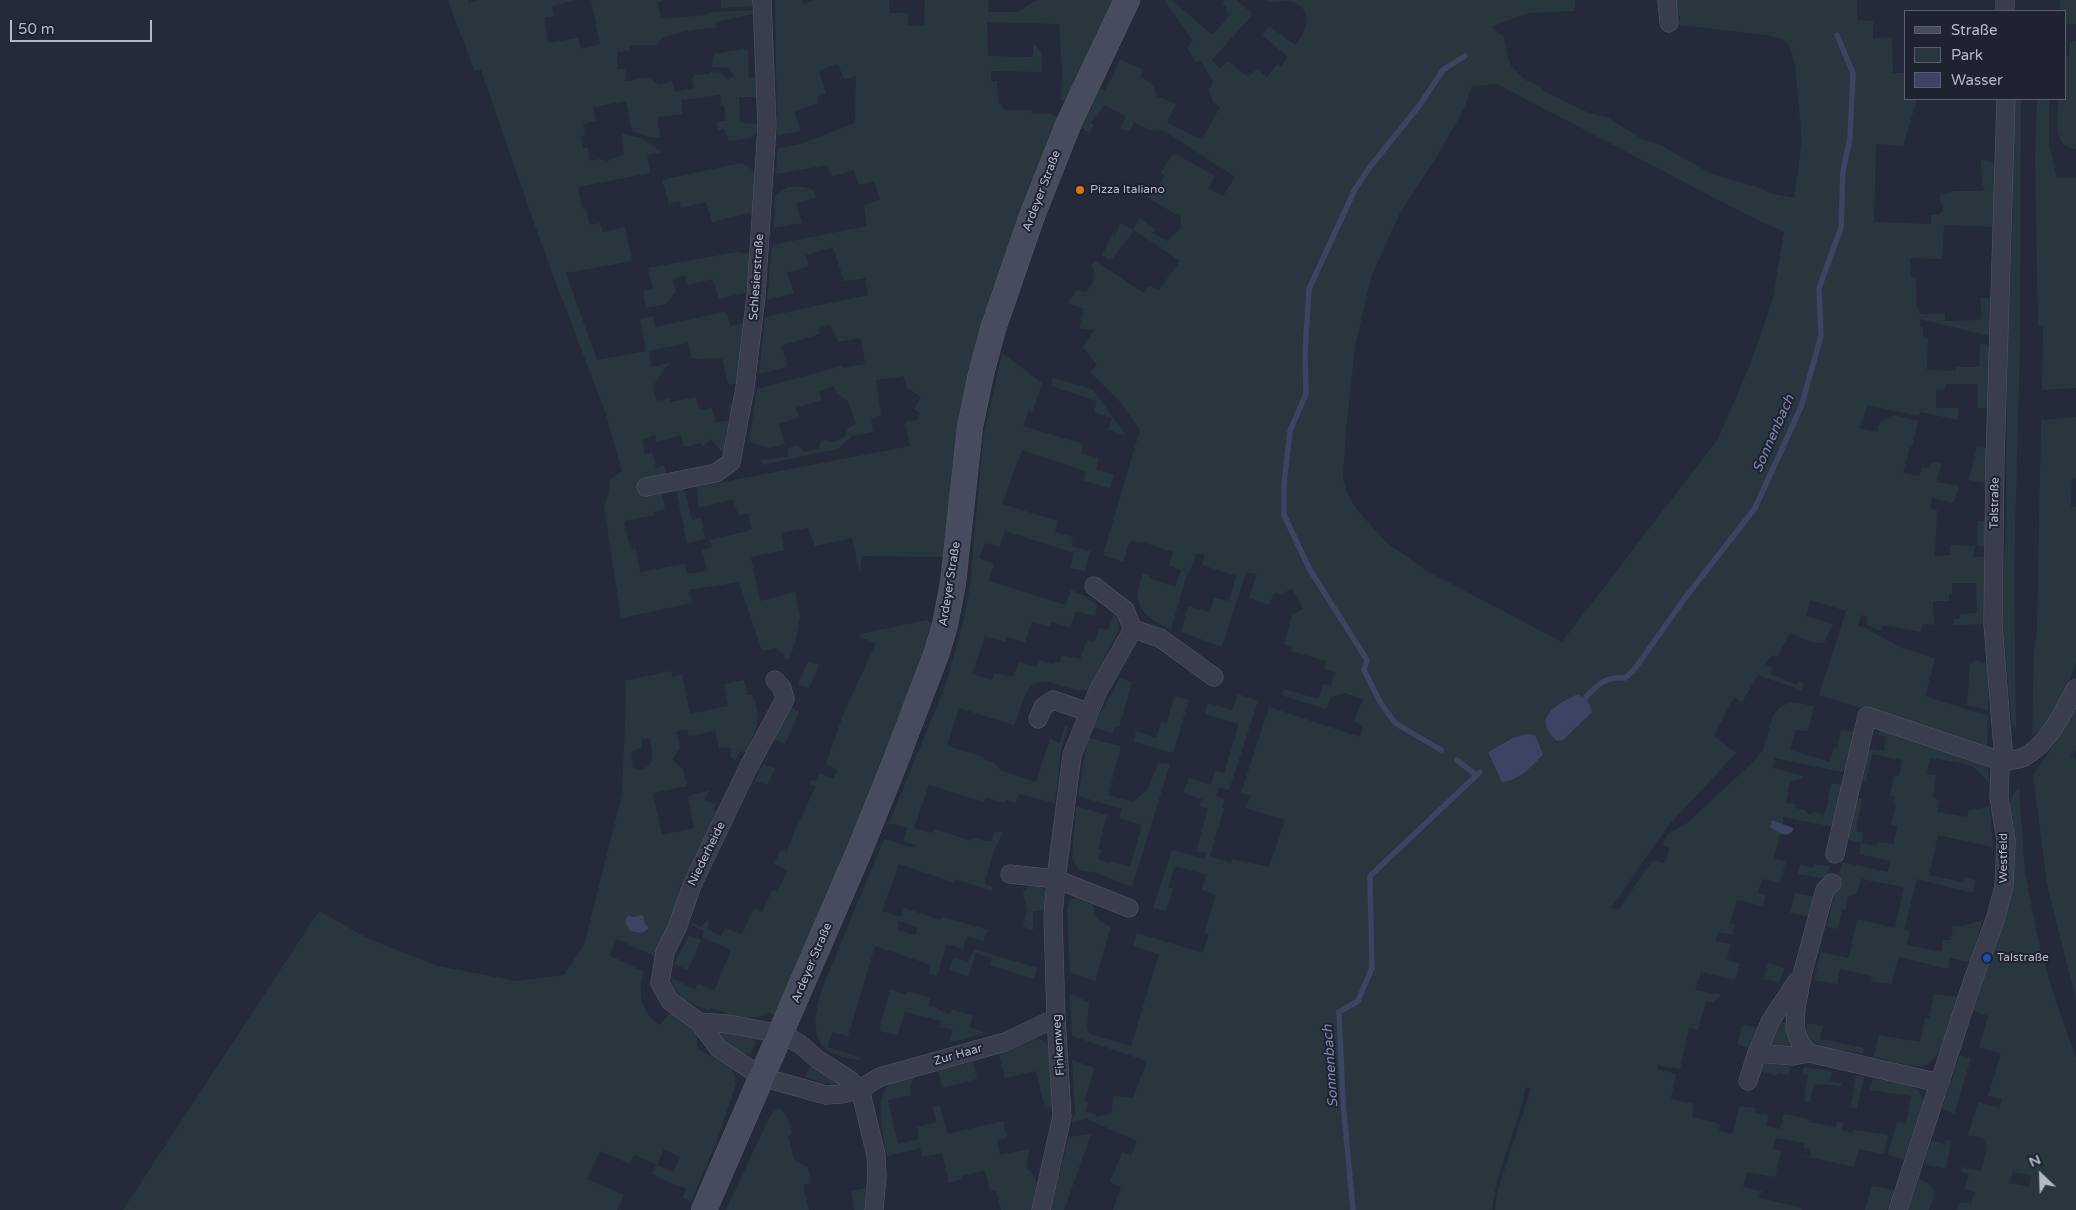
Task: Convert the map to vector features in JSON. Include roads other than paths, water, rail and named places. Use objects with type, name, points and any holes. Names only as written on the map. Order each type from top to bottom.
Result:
[{"type":"main road","name":"Ardeyer Straße","points":[[704,1210],[887,783],[937,652],[945,625],[953,583],[970,427],[981,374],[993,330],[1032,216],[1068,125],[1127,0]]},
{"type":"street","name":"Schlesierstraße","points":[[646,487],[716,473],[731,462],[745,386],[757,287],[767,126],[762,0]]},
{"type":"street","points":[[1667,0],[1669,23]]},
{"type":"street","name":"Talstraße","points":[[2004,762],[1993,615],[2006,100]]},
{"type":"street","points":[[1094,586],[1125,610],[1132,629],[1160,638],[1214,677]]},
{"type":"street","name":"Finkenweg","points":[[1041,1210],[1062,1116],[1062,1088],[1056,1018],[1053,917],[1072,755],[1088,712],[1132,629]]},
{"type":"street","name":"Niederheide","points":[[762,1077],[718,1048],[699,1022],[670,1001],[660,983],[665,952],[677,928],[692,885],[746,773],[785,699],[782,688],[775,680]]},
{"type":"street","points":[[1835,854],[1867,716],[2004,762],[2023,757],[2037,747],[2056,725],[2076,688]]},
{"type":"street","points":[[1038,718],[1047,702],[1053,700],[1088,712]]},
{"type":"street","name":"Westfeld","points":[[1898,1210],[1972,983],[1996,916],[2004,886],[2006,841],[1999,797],[2000,768],[2004,762]]},
{"type":"street","points":[[1010,874],[1056,879],[1129,908]]},
{"type":"street","points":[[1809,1052],[1800,1042],[1795,1028],[1802,972],[1825,890],[1832,883]]},
{"type":"street","points":[[1748,1081],[1771,1020],[1802,972]]},
{"type":"street","name":"Zur Haar","points":[[762,1077],[826,1095],[842,1094],[860,1089],[880,1077],[1004,1042],[1056,1018]]},
{"type":"street","points":[[699,1022],[729,1024],[781,1034],[800,1044],[817,1059],[850,1080],[860,1089],[876,1155],[877,1176],[874,1210]]},
{"type":"street","points":[[1757,1053],[1793,1056],[1809,1052],[1940,1083]]},
{"type":"water","points":[[1578,694],[1589,703],[1592,712],[1563,740],[1557,741],[1546,725],[1546,719],[1555,707]]},
{"type":"water","points":[[1526,734],[1535,735],[1543,754],[1530,768],[1519,776],[1502,782],[1488,752],[1513,738]]},
{"type":"water","points":[[1772,820],[1793,828],[1792,832],[1783,834],[1778,832],[1770,827]]},
{"type":"water","points":[[628,915],[632,917],[643,915],[645,924],[649,928],[642,933],[630,931],[625,922]]},
{"type":"waterway","name":"Sonnenbach","points":[[1580,703],[1604,681],[1625,678],[1634,670],[1685,598],[1755,508],[1801,407],[1821,336],[1819,288],[1841,228],[1843,171],[1850,138],[1853,73],[1837,35]]},
{"type":"waterway","points":[[1441,750],[1395,723],[1380,702],[1364,670],[1367,660],[1310,570],[1284,515],[1284,484],[1290,431],[1306,394],[1305,354],[1309,289],[1355,189],[1370,167],[1419,106],[1443,70],[1465,56]]},
{"type":"waterway","points":[[1457,760],[1476,775]]},
{"type":"waterway","name":"Sonnenbach","points":[[1353,1210],[1343,1102],[1339,1012],[1358,1001],[1372,968],[1370,876],[1480,772]]},
{"type":"place","name":"Pizza Italiano","points":[[1080,190]]},
{"type":"place","name":"Talstraße","points":[[1987,958]]}]
